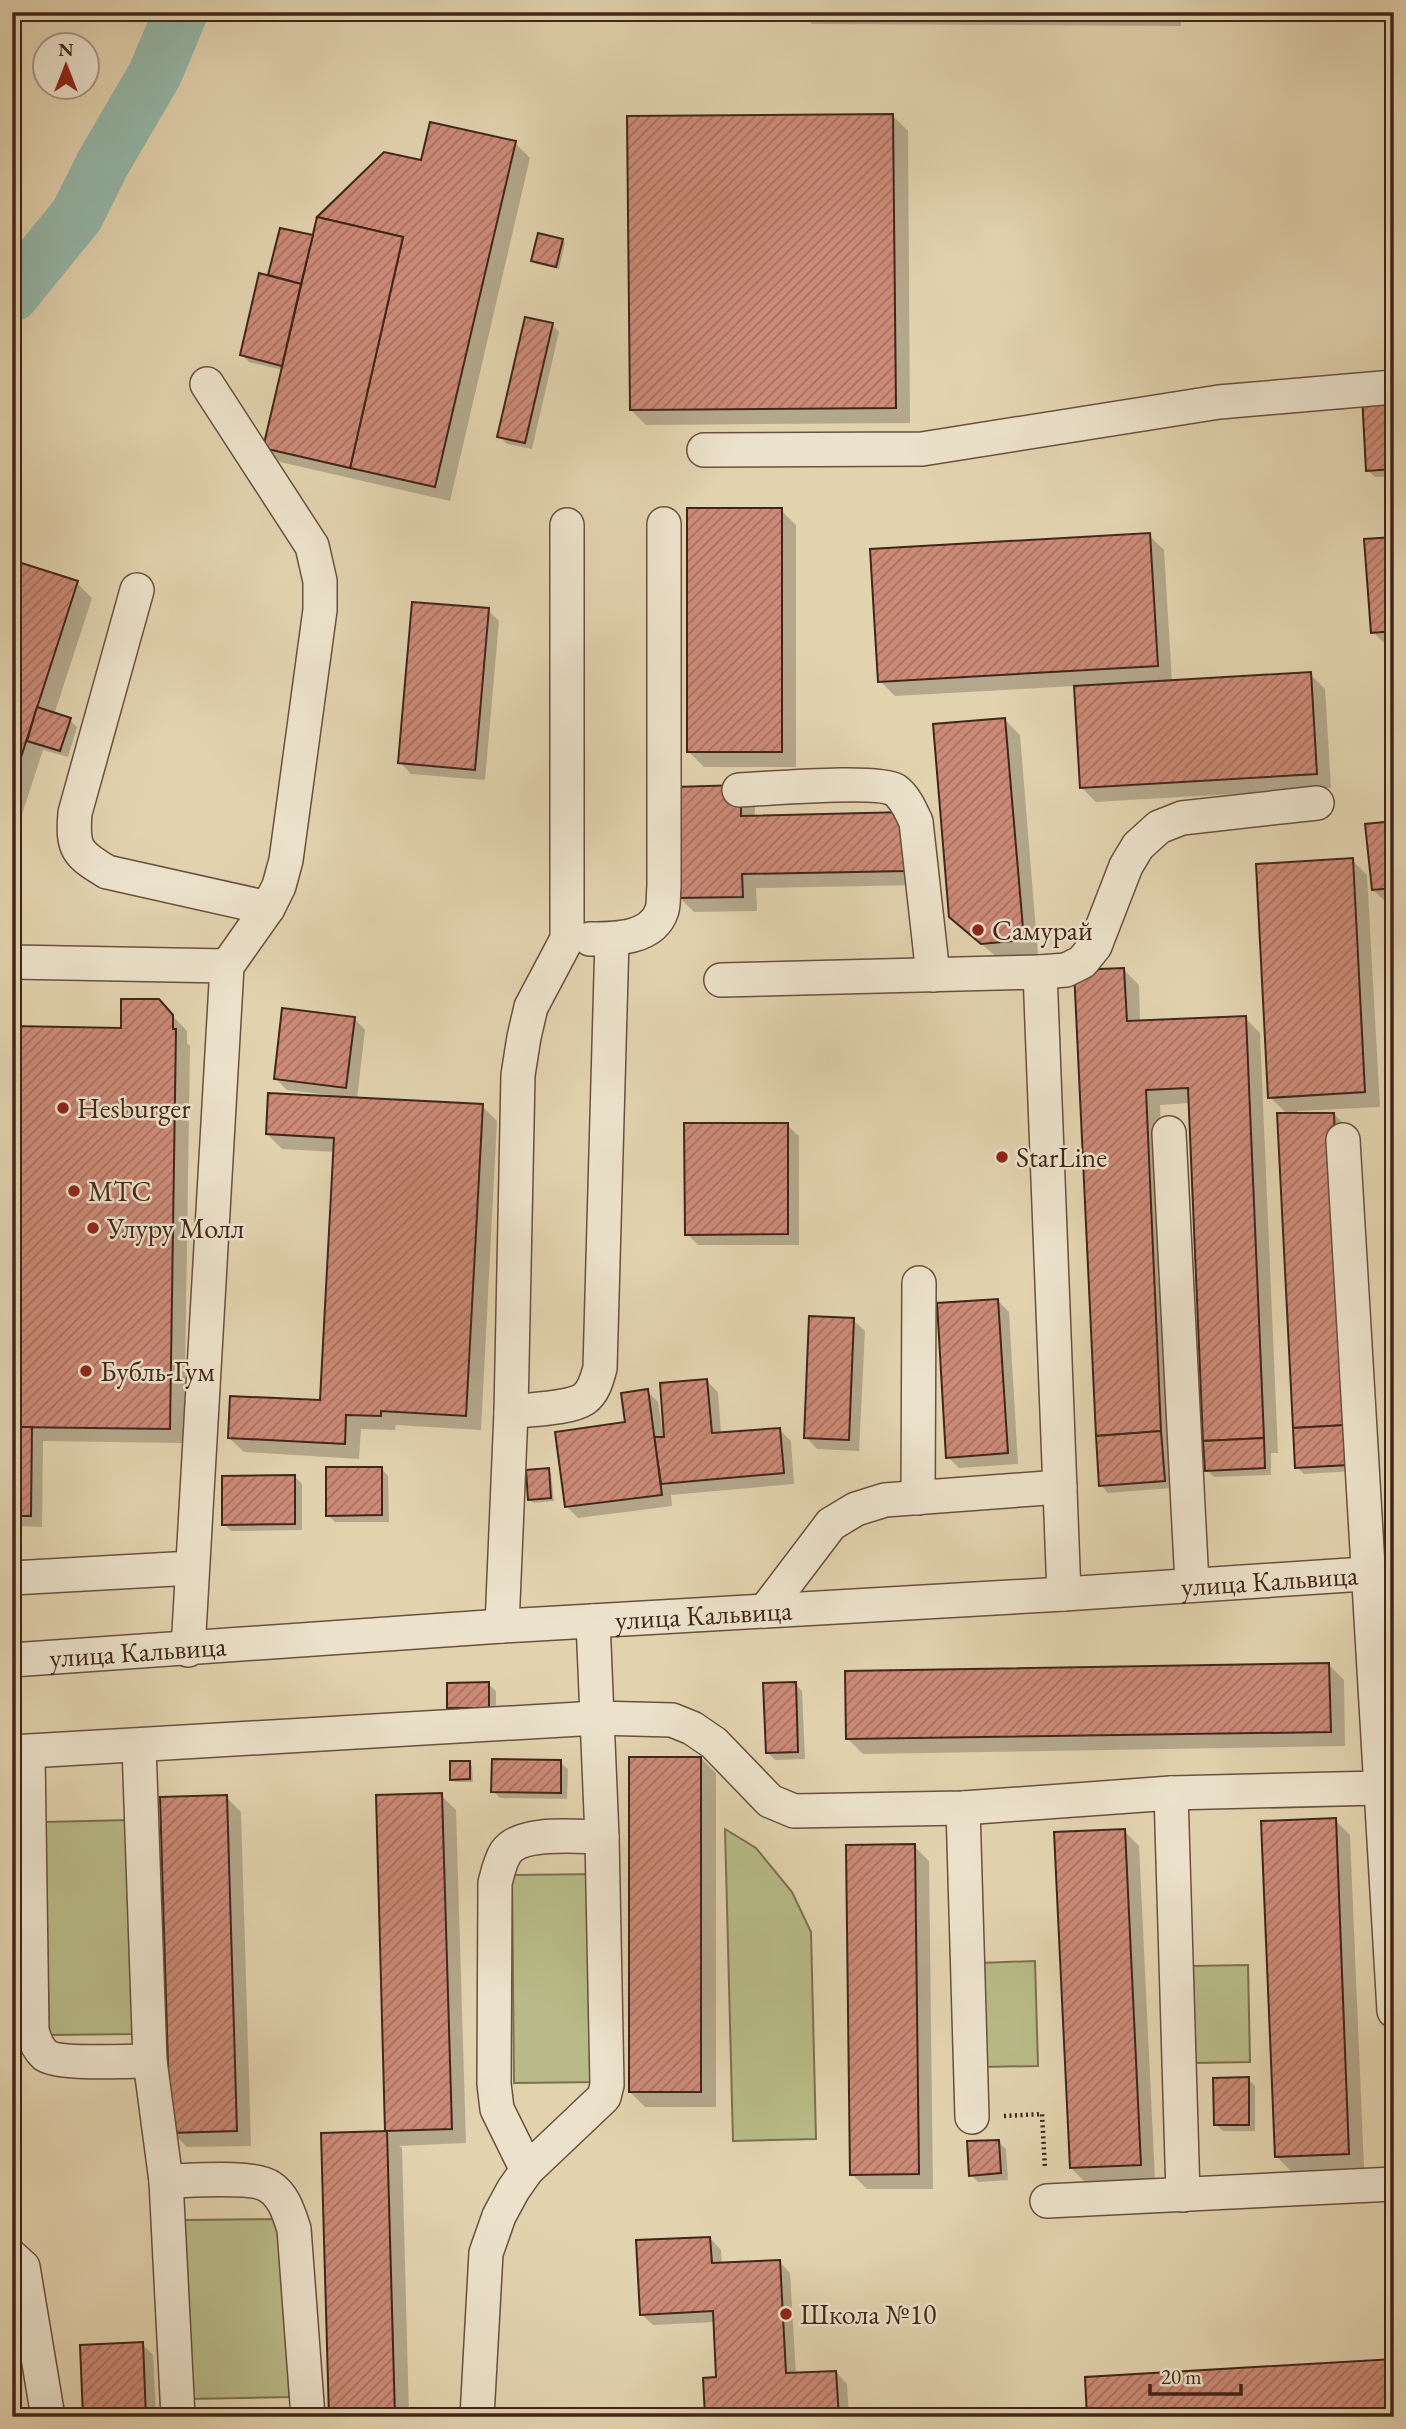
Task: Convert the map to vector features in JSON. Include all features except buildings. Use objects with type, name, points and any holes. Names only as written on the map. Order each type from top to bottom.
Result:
[{"type":"street","points":[[188,1650],[227,966],[268,908],[286,860],[320,610],[320,581],[312,547],[207,384]]},
{"type":"street","points":[[704,450],[922,449],[1219,402],[1394,387]]},
{"type":"street","points":[[567,939],[612,939],[638,935],[652,925],[662,911],[664,524]]},
{"type":"street","points":[[502,1626],[511,1412],[518,1075],[531,1007],[567,939],[567,525]]},
{"type":"street","points":[[137,590],[75,813],[74,835],[77,850],[86,860],[107,872],[268,908]]},
{"type":"street","points":[[739,790],[867,785],[895,790],[907,803],[916,822],[933,975]]},
{"type":"street","points":[[721,980],[1066,970],[1082,962],[1095,946],[1126,866],[1138,846],[1159,827],[1182,818],[1317,803]]},
{"type":"street","points":[[511,1412],[573,1404],[586,1398],[594,1388],[600,1368],[612,939]]},
{"type":"street","points":[[12,962],[227,966]]},
{"type":"street","points":[[1040,972],[1064,1594]]},
{"type":"street","points":[[1170,1133],[1192,1586]]},
{"type":"street","points":[[1343,1140],[1381,1573],[1380,1788],[1394,2011]]},
{"type":"street","points":[[918,1498],[919,1283]]},
{"type":"street","points":[[765,1611],[831,1524],[856,1509],[885,1500],[1060,1487]]},
{"type":"street","points":[[12,1578],[192,1568]]},
{"type":"street","name":"улица Кальвица","points":[[12,1660],[188,1650],[502,1626],[1381,1573]]},
{"type":"street","points":[[477,2417],[486,2253],[499,2216],[527,2170],[604,2096],[607,2085],[602,1837],[593,1621]]},
{"type":"street","points":[[150,2061],[60,2060],[45,2055],[35,2041],[32,2030],[20,1752],[597,1718],[672,1720],[692,1728],[714,1743],[770,1801],[794,1811],[963,1808],[1171,1793],[1380,1788]]},
{"type":"street","points":[[139,1746],[150,2061],[166,2181],[178,2417]]},
{"type":"street","points":[[1171,1793],[1183,2195]]},
{"type":"street","points":[[963,1808],[972,2117]]},
{"type":"street","points":[[527,2170],[497,2109],[495,2097],[495,1883],[507,1849],[519,1841],[533,1837],[602,1837]]},
{"type":"street","points":[[166,2181],[255,2181],[270,2187],[286,2206],[294,2229],[308,2417]]},
{"type":"street","points":[[1047,2202],[1394,2184]]},
{"type":"street","points":[[12,2258],[23,2267],[48,2417]]},
{"type":"path","points":[[972,2117],[1042,2114],[1047,2202]]},
{"type":"green space","points":[[129,1820],[133,2034],[49,2035],[45,1822]]},
{"type":"green space","points":[[725,1829],[756,1848],[792,1892],[811,1932],[816,2139],[733,2141]]},
{"type":"green space","points":[[598,1874],[600,2082],[514,2083],[512,1875]]},
{"type":"green space","points":[[1035,1961],[1038,2066],[982,2067],[979,1963]]},
{"type":"green space","points":[[1248,1965],[1250,2062],[1195,2063],[1193,1966]]},
{"type":"green space","points":[[286,2219],[289,2397],[187,2399],[184,2220]]},
{"type":"waterway","points":[[12,295],[77,215],[103,163],[155,74],[181,12]]},
{"type":"place","name":"Самурай","points":[[978,930]]},
{"type":"place","name":"Hesburger","points":[[63,1108]]},
{"type":"place","name":"StarLine","points":[[1002,1157]]},
{"type":"place","name":"МТС","points":[[74,1191]]},
{"type":"place","name":"Улуру Молл","points":[[93,1228]]},
{"type":"place","name":"Бубль-Гум","points":[[86,1371]]},
{"type":"place","name":"Школа №10","points":[[786,2314]]}]
